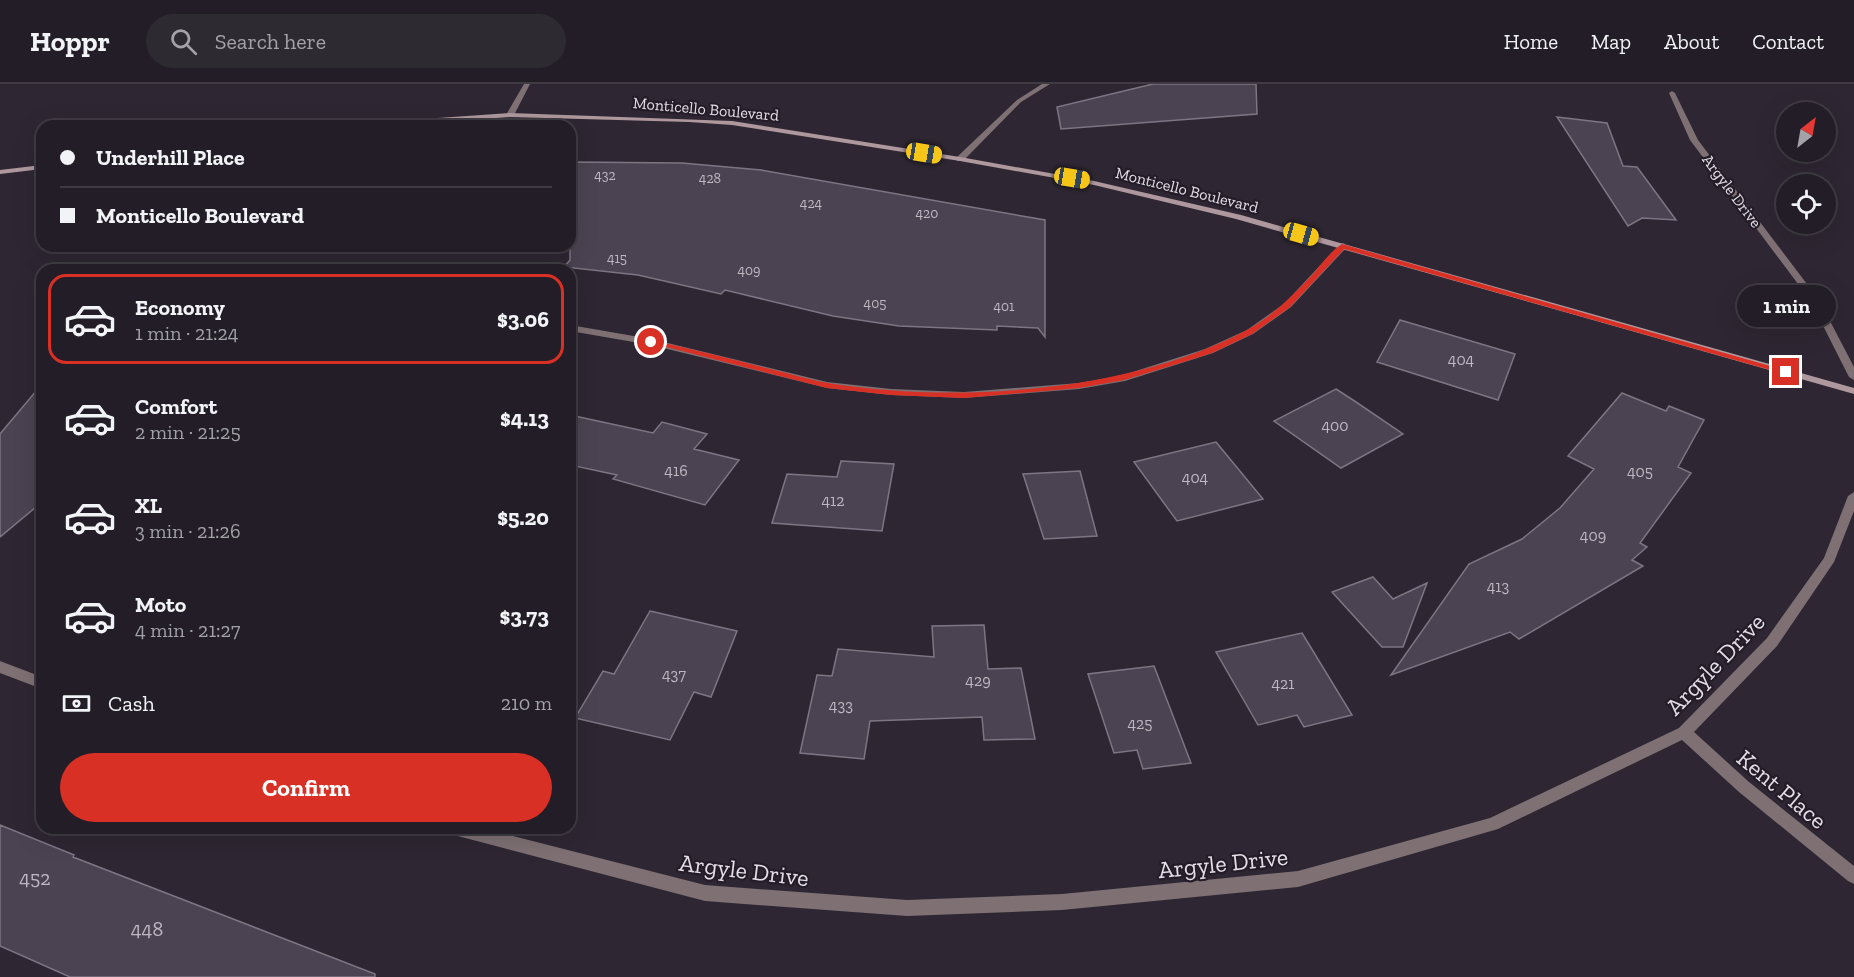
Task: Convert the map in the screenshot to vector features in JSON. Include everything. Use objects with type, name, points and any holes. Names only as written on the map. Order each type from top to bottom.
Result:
[{"type":"street","points":[[510,115],[527,84]]},
{"type":"street","points":[[960,159],[1019,101],[1047,84]]},
{"type":"street","name":"Argyle Drive","points":[[1672,93],[1694,140],[1814,300],[1854,377]]},
{"type":"street","name":"Monticello Boulevard","points":[[438,120],[510,115],[633,117],[732,123],[1094,183],[1238,217],[1854,391]]},
{"type":"street","points":[[0,172],[36,168]]},
{"type":"street","points":[[576,329],[651,342],[827,385],[891,392],[964,395],[1079,386],[1121,379],[1209,351],[1250,332],[1287,305],[1342,246]]},
{"type":"street","name":"Argyle Drive","points":[[477,834],[705,893],[907,908],[1062,902],[1298,879],[1493,824],[1684,732],[1772,642],[1830,559],[1854,496]]},
{"type":"street","points":[[0,667],[36,681]]},
{"type":"street","name":"Kent Place","points":[[1684,732],[1744,788],[1854,876]]},
{"type":"building","points":[[1153,84],[1256,84],[1257,114],[1061,129],[1057,107]]},
{"type":"building","points":[[1557,117],[1607,123],[1623,166],[1637,167],[1676,220],[1642,218],[1628,226]]},
{"type":"building","points":[[576,162],[682,163],[761,170],[1045,220],[1045,337],[1038,328],[997,326],[997,330],[899,326],[833,316],[725,290],[721,294],[638,275],[576,268],[576,264],[567,264],[570,260],[570,252],[576,252]]},
{"type":"building","points":[[1400,320],[1515,354],[1498,400],[1377,362]]},
{"type":"building","points":[[1336,389],[1403,434],[1341,468],[1274,421]]},
{"type":"building","points":[[36,391],[36,507],[0,537],[0,434]]},
{"type":"building","points":[[1622,393],[1666,411],[1669,406],[1704,420],[1678,467],[1691,473],[1640,543],[1647,547],[1632,560],[1643,566],[1519,639],[1510,632],[1391,675],[1469,564],[1522,539],[1560,508],[1594,469],[1568,456]]},
{"type":"building","points":[[576,416],[653,433],[662,422],[707,434],[694,449],[739,460],[705,505],[613,479],[617,475],[576,466]]},
{"type":"building","points":[[1216,442],[1263,499],[1177,521],[1134,462]]},
{"type":"building","points":[[841,461],[894,464],[882,531],[772,523],[787,474],[837,477]]},
{"type":"building","points":[[1080,471],[1097,536],[1044,539],[1023,474]]},
{"type":"building","points":[[1373,577],[1393,599],[1427,583],[1403,647],[1382,647],[1332,592]]},
{"type":"building","points":[[650,611],[737,631],[711,697],[694,692],[670,740],[576,718],[603,671],[614,674]]},
{"type":"building","points":[[984,625],[988,669],[1021,668],[1035,739],[984,740],[982,717],[870,721],[864,759],[800,753],[817,675],[832,676],[838,649],[934,657],[932,626]]},
{"type":"building","points":[[1302,633],[1352,715],[1304,727],[1297,715],[1258,725],[1216,652]]},
{"type":"building","points":[[1154,666],[1191,763],[1143,769],[1137,750],[1114,753],[1088,674]]},
{"type":"building","points":[[0,825],[74,855],[73,857],[375,974],[375,977],[70,977],[0,946]]},
{"type":"route","points":[[651,342],[827,385],[891,392],[964,395],[1079,386],[1121,379],[1209,351],[1250,332],[1287,305],[1342,246],[1786,372]]}]
